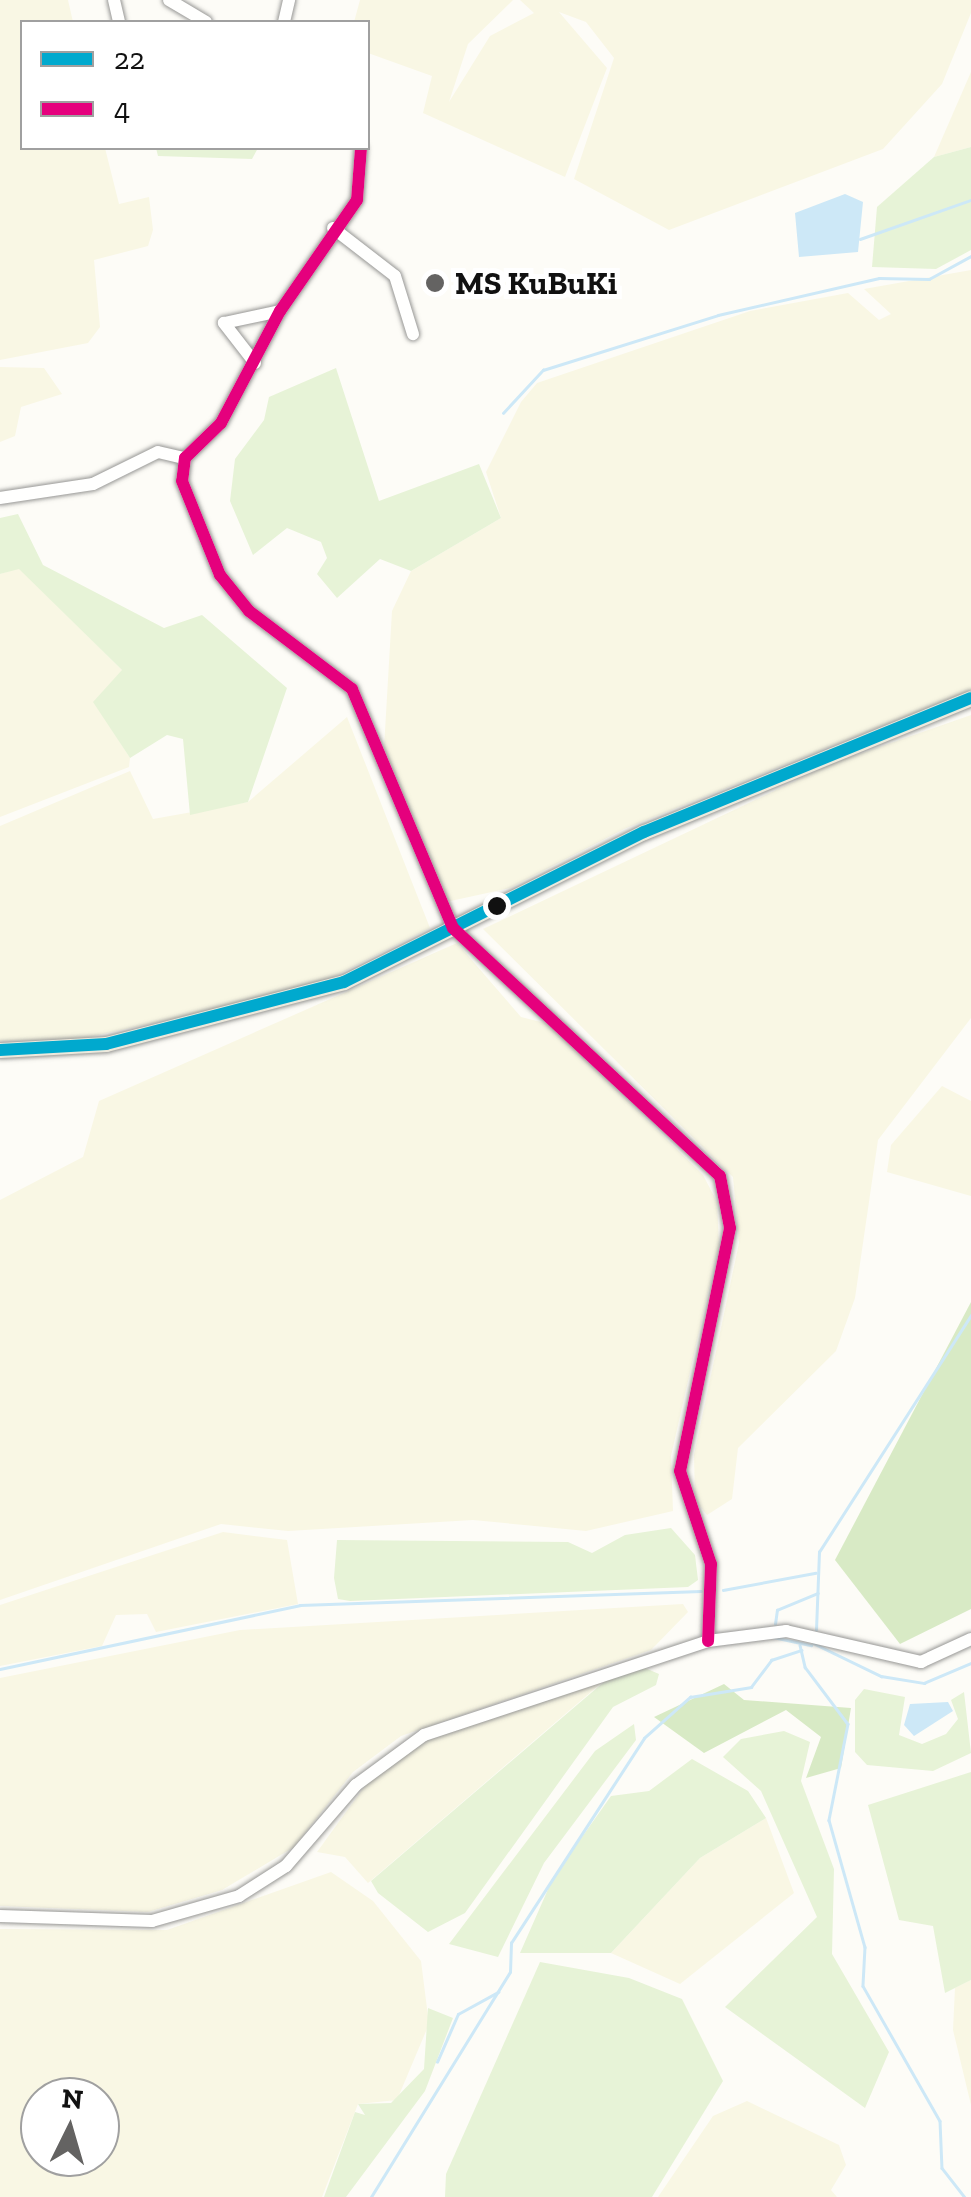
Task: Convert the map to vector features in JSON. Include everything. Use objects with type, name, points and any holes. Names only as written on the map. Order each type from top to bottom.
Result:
[{"type":"main road","points":[[0,1050],[106,1044],[295,998],[453,928],[644,832],[971,698]]},
{"type":"street","points":[[168,0],[203,20]]},
{"type":"street","points":[[362,150],[357,200],[333,228],[280,311],[222,423],[185,458],[182,481],[220,575],[288,648],[338,671],[352,689],[453,928],[720,1176],[730,1228],[680,1471],[710,1564],[708,1640]]},
{"type":"street","points":[[333,228],[395,276],[413,334]]},
{"type":"street","points":[[255,363],[224,323],[280,311]]},
{"type":"street","points":[[0,498],[93,484],[158,452],[185,458]]},
{"type":"street","points":[[0,1916],[152,1921],[238,1896],[286,1866],[356,1785],[424,1735],[708,1640],[806,1634],[902,1662],[938,1658],[971,1639]]},
{"type":"shaded area","points":[[0,0],[68,0],[73,20],[20,20],[20,150],[106,150],[119,204],[149,197],[153,230],[148,246],[94,260],[100,327],[88,343],[0,360]]},
{"type":"shaded area","points":[[360,0],[513,0],[468,44],[449,102],[490,36],[534,13],[520,0],[971,0],[971,13],[942,84],[883,149],[669,230],[574,179],[614,58],[586,22],[559,12],[607,68],[565,177],[423,113],[432,76],[370,54],[370,20],[355,20]]},
{"type":"shaded area","points":[[971,72],[971,147],[934,157]]},
{"type":"shaded area","points":[[971,270],[971,690],[624,829],[510,888],[446,902],[384,748],[392,611],[411,571],[501,518],[486,472],[521,402],[537,383],[750,311],[848,293],[879,320],[891,314],[864,289]]},
{"type":"shaded area","points":[[0,367],[44,368],[62,394],[21,407],[15,436],[0,442]]},
{"type":"shaded area","points":[[19,568],[123,671],[94,702],[130,758],[129,767],[0,817],[0,574]]},
{"type":"shaded area","points":[[971,715],[971,1018],[878,1140],[855,1298],[836,1351],[738,1448],[732,1499],[707,1515],[695,1500],[694,1455],[739,1243],[733,1177],[483,929],[831,764]]},
{"type":"shaded area","points":[[347,717],[430,928],[331,978],[226,1007],[80,1039],[0,1041],[0,826],[130,771],[153,819],[248,802]]},
{"type":"shaded area","points":[[457,943],[521,1017],[549,1024],[703,1175],[717,1202],[719,1244],[671,1456],[673,1511],[586,1531],[473,1520],[288,1531],[221,1524],[0,1600],[0,1200],[83,1157],[99,1101]]},
{"type":"shaded area","points":[[942,1086],[971,1101],[971,1196],[887,1172],[891,1145]]},
{"type":"shaded area","points":[[223,1532],[287,1540],[298,1604],[156,1632],[147,1614],[116,1615],[102,1646],[0,1666],[0,1605]]},
{"type":"shaded area","points":[[683,1604],[688,1612],[651,1650],[401,1736],[353,1772],[294,1847],[222,1890],[148,1912],[0,1906],[0,1678],[240,1630]]},
{"type":"shaded area","points":[[605,1680],[368,1883],[345,1857],[317,1852],[370,1779],[428,1740]]},
{"type":"shaded area","points":[[766,1818],[794,1893],[680,1984],[611,1953],[700,1858]]},
{"type":"shaded area","points":[[331,1872],[373,1901],[421,1961],[429,2024],[397,2100],[358,2104],[322,2197],[0,2197],[0,1929],[167,1930]]},
{"type":"shaded area","points":[[971,1980],[971,2105],[953,2030],[955,1988]]},
{"type":"shaded area","points":[[747,2101],[839,2145],[846,2165],[831,2190],[837,2197],[658,2197],[713,2116]]},
{"type":"green space","points":[[971,147],[971,250],[936,269],[872,267],[877,207],[934,157]]},
{"type":"green space","points":[[156,150],[257,150],[252,159],[158,156]]},
{"type":"green space","points":[[336,368],[379,501],[479,464],[501,518],[411,571],[380,559],[337,598],[317,574],[327,558],[321,542],[287,528],[253,555],[230,501],[235,459],[264,420],[269,397]]},
{"type":"green space","points":[[18,514],[43,565],[164,628],[202,615],[287,688],[248,802],[190,815],[183,739],[167,735],[130,758],[93,702],[122,670],[19,569],[0,574],[0,518]]},
{"type":"green space","points":[[971,1302],[971,1609],[900,1644],[835,1560]]},
{"type":"green space","points":[[671,1528],[695,1555],[698,1580],[688,1587],[350,1601],[338,1599],[334,1578],[337,1540],[568,1542],[592,1553],[625,1535]]},
{"type":"green space","points":[[645,1668],[659,1674],[656,1685],[613,1707],[465,1913],[428,1932],[378,1893],[371,1881],[605,1681]]},
{"type":"green space","points":[[724,1684],[744,1700],[851,1708],[841,1768],[806,1778],[821,1737],[786,1710],[704,1753],[654,1717]]},
{"type":"green space","points":[[864,1689],[905,1697],[899,1735],[922,1744],[946,1734],[958,1719],[951,1700],[964,1692],[971,1753],[933,1771],[867,1765],[855,1752],[855,1700]]},
{"type":"green space","points":[[634,1724],[636,1740],[544,1863],[498,1957],[449,1944],[595,1751]]},
{"type":"green space","points":[[784,1731],[810,1742],[801,1781],[834,1869],[832,1954],[889,2052],[865,2108],[725,2007],[817,1917],[761,1791],[723,1757],[741,1739]]},
{"type":"green space","points":[[692,1759],[748,1791],[766,1818],[700,1858],[611,1953],[520,1953],[553,1878],[611,1796],[649,1791]]},
{"type":"green space","points":[[971,1772],[971,1980],[945,1993],[933,1926],[899,1920],[868,1805]]},
{"type":"green space","points":[[540,1962],[629,1978],[682,1999],[723,2081],[652,2197],[445,2197],[446,2174]]},
{"type":"green space","points":[[428,2008],[453,2018],[425,2091],[346,2197],[324,2197],[355,2112],[365,2115],[358,2104],[391,2103],[424,2069]]},
{"type":"water","points":[[845,194],[863,202],[858,252],[799,257],[795,213]]},
{"type":"water","points":[[948,1702],[953,1711],[914,1736],[904,1725],[910,1704]]},
{"type":"waterway","points":[[860,239],[971,200]]},
{"type":"waterway","points":[[503,413],[543,370],[718,315],[879,278],[929,279],[971,256]]},
{"type":"waterway","points":[[816,1630],[819,1552],[971,1315]]},
{"type":"waterway","points":[[723,1590],[815,1573]]},
{"type":"waterway","points":[[0,1669],[300,1605],[701,1591]]},
{"type":"waterway","points":[[775,1624],[777,1610],[818,1593]]},
{"type":"waterway","points":[[773,1637],[811,1645]]},
{"type":"waterway","points":[[813,1643],[881,1676],[924,1683],[971,1663]]},
{"type":"waterway","points":[[800,1645],[805,1667],[848,1724],[829,1820],[865,1947],[863,1986],[940,2121],[942,2168],[965,2197]]},
{"type":"waterway","points":[[371,2197],[510,1972],[511,1943],[644,1738],[690,1697],[751,1687],[771,1660],[801,1650]]},
{"type":"waterway","points":[[437,2062],[458,2014],[498,1992]]},
{"type":"transit line","name":"4","points":[[361,150],[357,200],[280,311],[221,423],[185,458],[182,481],[220,575],[249,611],[352,689],[453,928],[720,1176],[730,1228],[680,1471],[711,1564],[708,1641]]},
{"type":"transit line","name":"22","points":[[0,1050],[106,1044],[344,982],[644,832],[971,698]]},
{"type":"place","name":"MS KuBuKi","points":[[435,283]]}]
